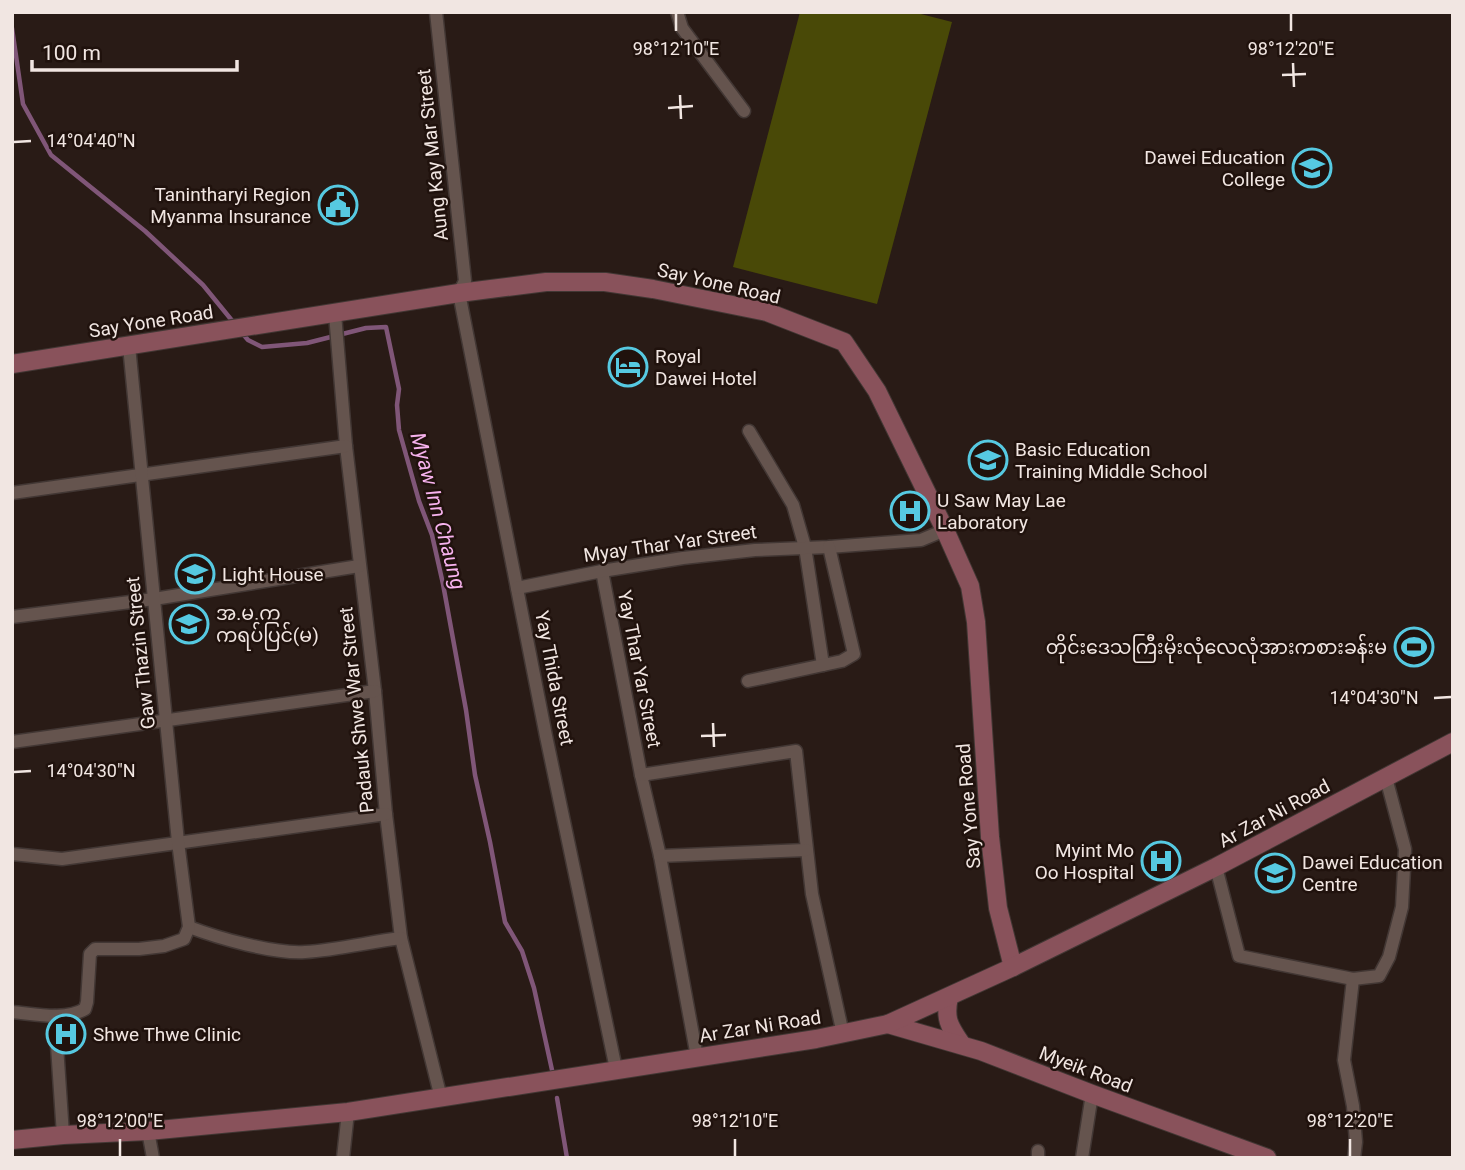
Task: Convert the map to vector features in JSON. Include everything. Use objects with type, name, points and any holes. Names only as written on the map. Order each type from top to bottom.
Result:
[{"type":"main road","name":"Say Yone Road","points":[[12,364],[459,293],[546,282],[605,282],[653,289],[767,312],[844,342],[877,391],[970,586],[976,622],[990,837],[998,908],[1013,967]]},
{"type":"main road","name":"Ar Zar Ni Road","points":[[12,1140],[148,1131],[348,1112],[843,1034],[888,1024],[1013,967],[1216,867],[1453,742]]},
{"type":"main road","points":[[949,997],[946,1011],[949,1026],[962,1045]]},
{"type":"main road","name":"Myeik Road","points":[[888,1024],[981,1051],[1266,1158]]},
{"type":"street","name":"Aung Kay Mar Street","points":[[436,12],[465,281],[459,293]]},
{"type":"street","points":[[677,12],[682,28],[744,111]]},
{"type":"street","name":"Yay Thida Street","points":[[459,293],[546,736],[616,1069]]},
{"type":"street","name":"Padauk Shwe War Street","points":[[335,314],[346,446],[401,938],[441,1098]]},
{"type":"street","name":"Gaw Thazin Street","points":[[129,346],[178,842],[189,927]]},
{"type":"street","points":[[749,431],[793,505],[805,547],[823,665]]},
{"type":"street","points":[[12,493],[346,446]]},
{"type":"street","name":"Myay Thar Yar Street","points":[[517,588],[683,558],[755,550],[921,540],[945,530]]},
{"type":"street","points":[[748,681],[842,661],[854,654],[829,547]]},
{"type":"street","points":[[12,617],[359,566]]},
{"type":"street","name":"Yay Thar Yar Street","points":[[602,571],[641,775],[660,856],[697,1057]]},
{"type":"street","points":[[12,742],[375,691]]},
{"type":"street","name":"Yay Thar Yar Street","points":[[641,775],[796,751],[812,894],[843,1034]]},
{"type":"street","points":[[1216,867],[1239,956],[1353,979],[1379,976],[1389,957],[1402,907],[1405,849],[1386,778]]},
{"type":"street","points":[[12,853],[62,859],[386,814]]},
{"type":"street","points":[[660,856],[806,850]]},
{"type":"street","points":[[12,1012],[55,1016],[80,1012],[85,1009],[87,1002],[90,954],[95,949],[164,946],[184,939],[189,927],[212,936],[272,949],[303,952],[401,938]]},
{"type":"street","points":[[1353,979],[1344,1060],[1353,1106],[1356,1142],[1354,1158]]},
{"type":"street","points":[[55,1016],[63,1135]]},
{"type":"street","points":[[1082,1158],[1092,1094]]},
{"type":"street","points":[[343,1158],[348,1112]]},
{"type":"street","points":[[148,1131],[153,1158]]},
{"type":"shaded area","points":[[800,12],[913,12],[952,22],[877,304],[733,267]]},
{"type":"waterway","name":"Myaw Inn Chaung","points":[[12,28],[23,104],[51,155],[145,231],[203,285],[234,323]]},
{"type":"waterway","name":"Myaw Inn Chaung","points":[[242,333],[248,340],[262,347],[307,343],[366,328],[386,327],[399,389],[399,430],[419,501],[432,535],[443,584],[475,775],[505,922],[522,951],[534,988],[552,1070]]},
{"type":"waterway","name":"Myaw Inn Chaung","points":[[557,1098],[567,1158]]},
{"type":"place","name":"Dawei Education College","points":[[1312,168]]},
{"type":"place","name":"Tanintharyi Region Myanma Insurance","points":[[338,205]]},
{"type":"place","name":"Royal Dawei Hotel","points":[[628,367]]},
{"type":"place","name":"Basic Education Training Middle School","points":[[988,460]]},
{"type":"place","name":"U Saw May Lae Laboratory","points":[[910,511]]},
{"type":"place","name":"Light House","points":[[195,574]]},
{"type":"place","name":"အ.မ.က ကရပ်ပြင်(မ)","points":[[189,624]]},
{"type":"place","name":"တိုင်းဒေသကြီးမိုးလုံလေလုံအားကစားခန်းမ","points":[[1414,647]]},
{"type":"place","name":"Myint Mo Oo Hospital","points":[[1161,861]]},
{"type":"place","name":"Dawei Education Centre","points":[[1275,873]]},
{"type":"place","name":"Shwe Thwe Clinic","points":[[66,1034]]}]
